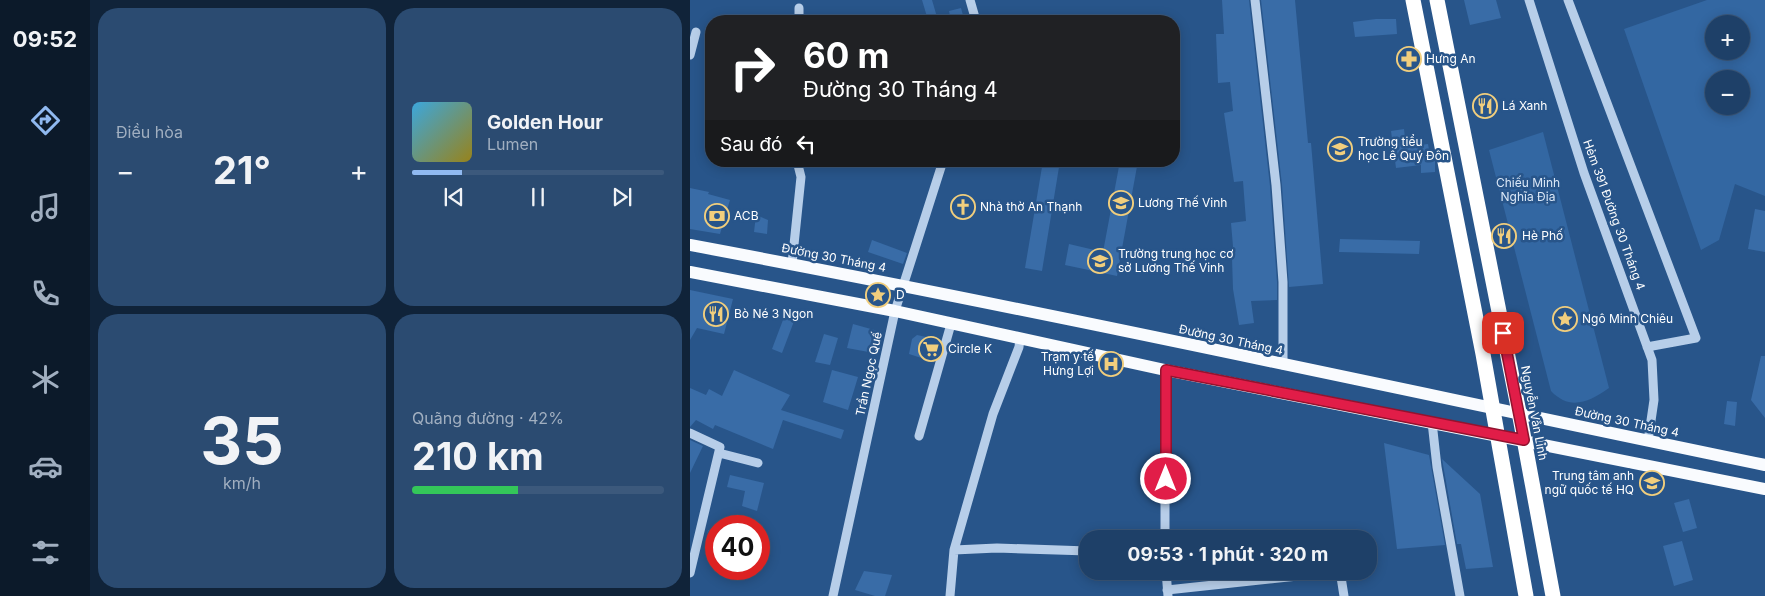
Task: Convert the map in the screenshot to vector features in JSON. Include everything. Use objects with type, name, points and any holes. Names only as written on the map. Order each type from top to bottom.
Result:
[{"type":"highway","points":[[1413,0],[1492,406],[1526,596]]},
{"type":"highway","name":"Nguyễn Văn Linh","points":[[1437,0],[1519,412],[1553,596]]},
{"type":"main road","name":"Đường 30 Tháng 4","points":[[690,246],[903,286],[1283,365],[1492,406],[1765,465]]},
{"type":"main road","points":[[690,272],[895,312],[1166,370],[1496,434],[1765,489]]},
{"type":"street","points":[[970,0],[974,15]]},
{"type":"street","points":[[1255,0],[1276,195],[1283,282],[1283,365]]},
{"type":"street","name":"Hẻm 391 Đường 30 Tháng 4","points":[[1529,0],[1584,172],[1652,360],[1654,400],[1648,441]]},
{"type":"street","points":[[1568,0],[1696,338],[1647,347]]},
{"type":"street","points":[[799,8],[799,15]]},
{"type":"street","points":[[690,55],[696,32]]},
{"type":"street","points":[[792,264],[801,177],[798,167]]},
{"type":"street","name":"Trần Ngọc Quế","points":[[833,596],[895,312],[941,167]]},
{"type":"street","points":[[919,436],[952,324]]},
{"type":"street","points":[[950,596],[954,550],[993,414],[1020,338]]},
{"type":"street","points":[[1165,530],[1166,370]]},
{"type":"street","points":[[1432,422],[1437,467],[1460,596]]},
{"type":"street","points":[[690,433],[720,447],[720,453],[694,538],[690,573]]},
{"type":"street","points":[[720,453],[758,463]]},
{"type":"street","points":[[954,550],[997,548],[1079,551]]},
{"type":"street","points":[[1167,580],[1168,593],[1335,572],[1341,577],[1344,596]]},
{"type":"green space","points":[[1707,0],[1765,0],[1765,196],[1735,184],[1719,240],[1701,250],[1624,29]]},
{"type":"green space","name":"Chiếu Minh Nghĩa Địa","points":[[1543,132],[1609,388],[1587,400],[1572,403],[1558,397],[1551,391],[1489,150]]},
{"type":"building","points":[[922,0],[932,0],[936,15],[926,15]]},
{"type":"building","points":[[1222,0],[1249,0],[1270,186],[1277,282],[1277,300],[1251,301],[1254,323],[1239,325],[1233,289],[1232,258],[1234,258],[1231,223],[1246,221],[1243,181],[1234,182],[1224,113],[1233,111],[1230,82],[1218,83],[1216,34],[1224,34]]},
{"type":"building","points":[[1261,0],[1295,0],[1308,143],[1311,143],[1323,284],[1289,287],[1282,185]]},
{"type":"building","points":[[1464,0],[1496,0],[1501,18],[1470,25]]},
{"type":"building","points":[[961,8],[963,15],[950,15],[949,11]]},
{"type":"building","points":[[1396,19],[1397,34],[1355,37],[1353,22]]},
{"type":"building","points":[[1404,129],[1406,147],[1428,144],[1431,161],[1435,161],[1435,172],[1421,173],[1421,165],[1396,168],[1391,131]]},
{"type":"building","points":[[1042,167],[1059,167],[1042,271],[1025,268]]},
{"type":"building","name":"Lương Thế Vinh","points":[[1119,167],[1137,167],[1117,276],[1065,265],[1069,244],[1103,252]]},
{"type":"building","points":[[690,188],[709,192],[708,194],[730,200],[720,234],[690,229]]},
{"type":"building","points":[[1755,209],[1765,211],[1765,252],[1748,249]]},
{"type":"building","points":[[756,215],[768,220],[767,234],[754,232]]},
{"type":"building","points":[[1340,239],[1420,241],[1419,254],[1339,252]]},
{"type":"building","points":[[872,240],[907,253],[903,264],[868,252]]},
{"type":"building","points":[[690,290],[733,299],[724,334],[697,328],[690,340]]},
{"type":"building","points":[[786,312],[796,316],[782,353],[772,349]]},
{"type":"building","points":[[853,324],[878,331],[880,335],[874,353],[847,348]]},
{"type":"building","points":[[824,334],[838,338],[830,365],[815,362]]},
{"type":"building","points":[[917,335],[940,340],[934,362],[909,354],[912,339]]},
{"type":"building","points":[[1761,356],[1765,356],[1765,418],[1751,400]]},
{"type":"building","points":[[734,370],[790,395],[781,410],[844,430],[841,439],[783,420],[773,449],[715,425],[713,429],[696,420],[690,427],[690,388],[706,395],[709,389],[722,396]]},
{"type":"building","points":[[832,370],[858,377],[848,410],[823,402]]},
{"type":"building","points":[[1727,401],[1737,402],[1735,426],[1724,424]]},
{"type":"building","points":[[690,440],[703,446],[690,473]]},
{"type":"building","points":[[1384,443],[1429,455],[1445,545],[1397,549]]},
{"type":"building","points":[[1442,459],[1480,494],[1493,567],[1466,569],[1461,544],[1457,544]]},
{"type":"building","points":[[730,475],[764,483],[757,511],[742,506],[745,491],[727,487]]},
{"type":"building","points":[[1689,499],[1697,528],[1683,532],[1674,503]]},
{"type":"building","points":[[1682,541],[1693,580],[1674,586],[1663,546]]},
{"type":"building","points":[[864,571],[892,575],[885,596],[875,596],[855,590]]},
{"type":"place","name":"Hưng An","points":[[1409,59]]},
{"type":"place","name":"Lá Xanh","points":[[1485,106]]},
{"type":"place","name":"Trường tiểu học Lê Quý Đôn","points":[[1340,149]]},
{"type":"place","name":"Lương Thế Vinh","points":[[1121,203]]},
{"type":"place","name":"Nhà thờ An Thạnh","points":[[963,207]]},
{"type":"place","name":"ACB","points":[[717,216]]},
{"type":"place","name":"Hè Phố","points":[[1504,236]]},
{"type":"place","name":"Trường trung học cơ sở Lương Thế Vinh","points":[[1100,261]]},
{"type":"place","name":"D","points":[[878,295]]},
{"type":"place","name":"Bò Né 3 Ngon","points":[[716,314]]},
{"type":"place","name":"Ngô Minh Chiêu","points":[[1565,319]]},
{"type":"place","name":"Circle K","points":[[931,349]]},
{"type":"place","name":"Trạm y tế Hưng Lợi","points":[[1111,364]]},
{"type":"place","name":"Trung tâm anh ngữ quốc tế HQ","points":[[1652,483]]},
{"type":"route","points":[[1166,479],[1166,370],[1524,440],[1503,333]]}]
